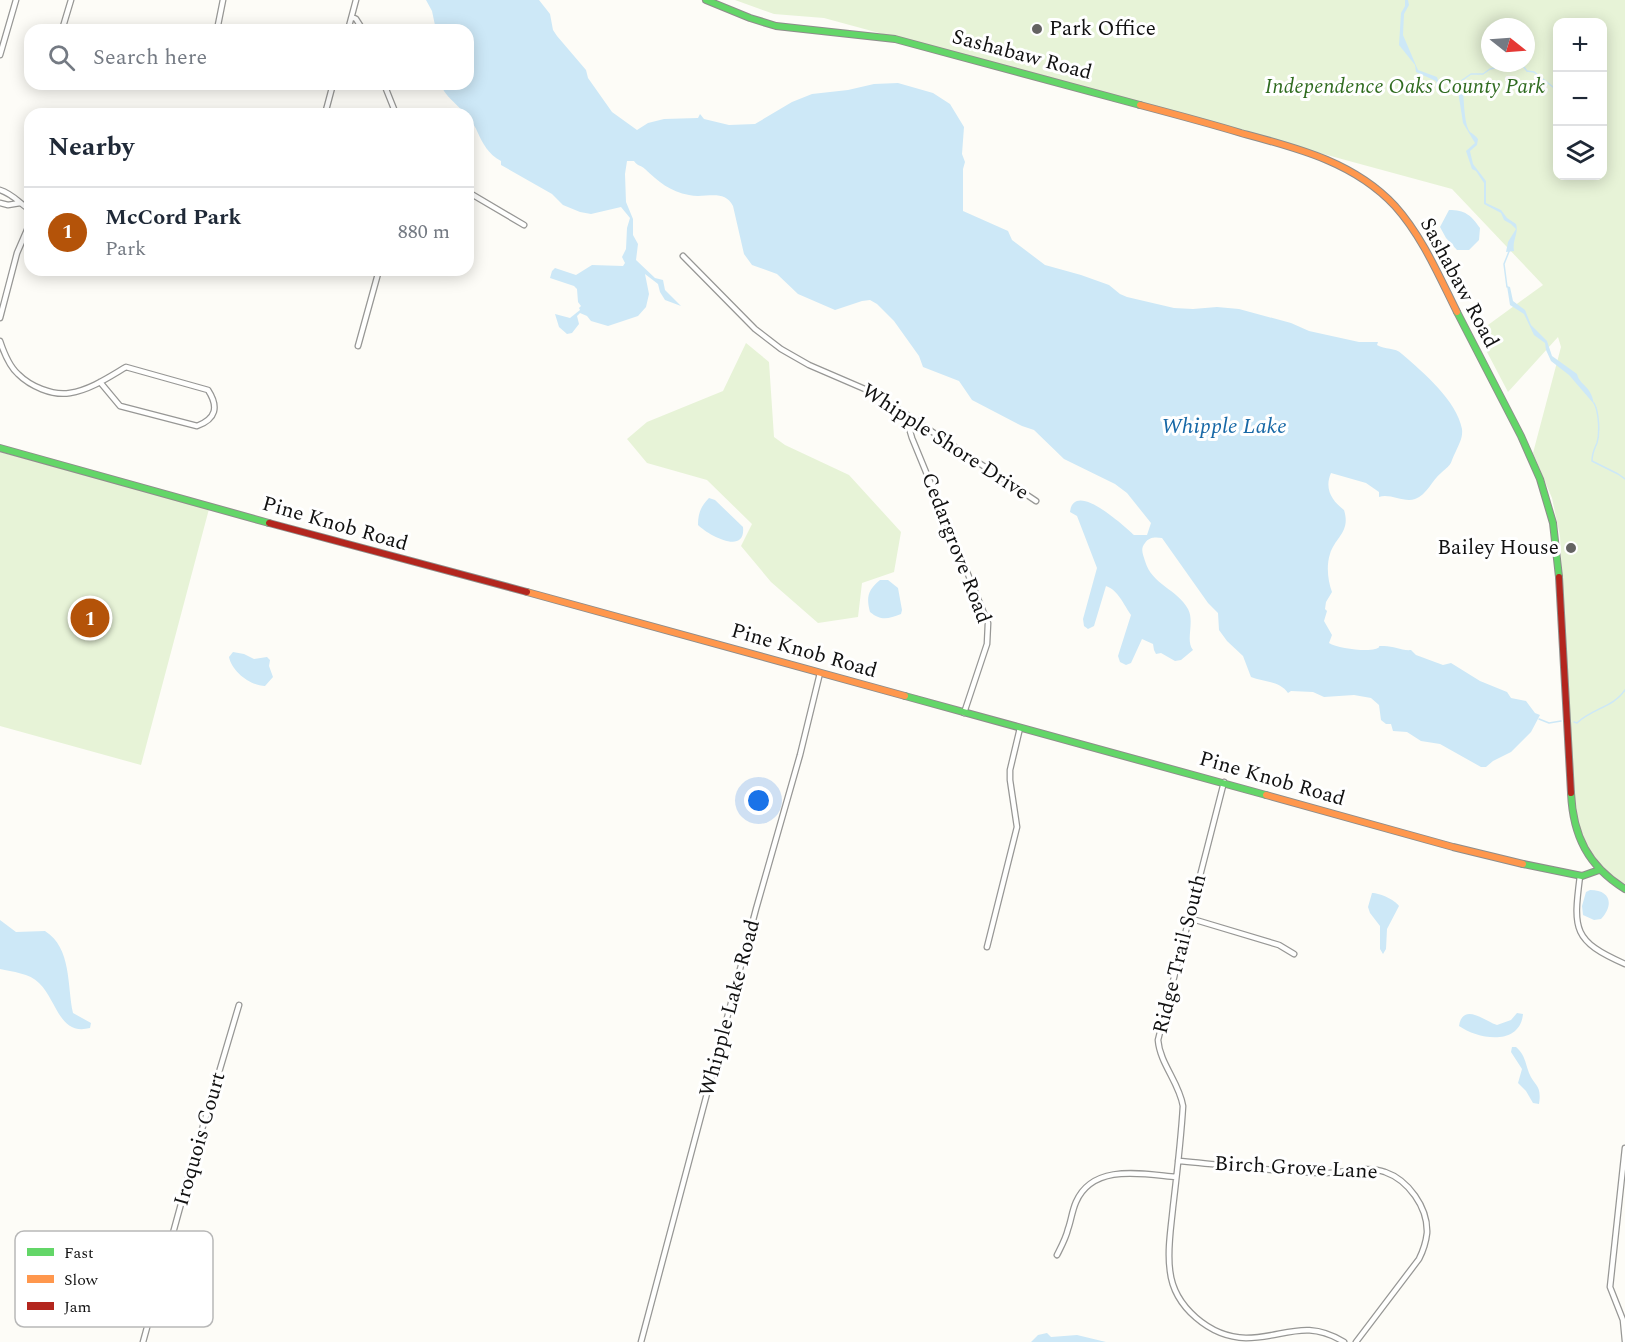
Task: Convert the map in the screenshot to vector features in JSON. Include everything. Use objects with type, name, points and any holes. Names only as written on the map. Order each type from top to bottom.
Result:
[{"type":"street","points":[[0,54],[16,0]]},
{"type":"street","points":[[64,24],[70,0]]},
{"type":"street","points":[[218,24],[223,0]]},
{"type":"street","points":[[349,24],[357,0]]},
{"type":"street","name":"Sashabaw Road","points":[[706,0],[776,26],[895,39],[1129,100],[1287,145],[1336,162],[1360,176],[1384,196],[1407,220],[1424,248],[1544,486],[1553,519],[1557,547],[1572,815],[1581,844],[1599,870],[1625,889]]},
{"type":"street","points":[[351,17],[359,24]]},
{"type":"street","points":[[327,108],[331,90]]},
{"type":"street","points":[[386,90],[394,108]]},
{"type":"street","points":[[0,190],[12,194],[24,206]]},
{"type":"street","points":[[474,196],[524,225]]},
{"type":"street","points":[[0,203],[8,205],[20,203]]},
{"type":"street","points":[[0,318],[17,253],[24,237]]},
{"type":"street","name":"Whipple Shore Drive","points":[[683,256],[755,329],[781,349],[809,365],[874,393],[1036,501]]},
{"type":"street","points":[[358,346],[377,276]]},
{"type":"street","points":[[0,341],[6,358],[17,374],[49,392],[69,393],[100,382],[126,367],[208,390],[215,401],[214,413],[207,422],[197,426],[120,406],[100,382]]},
{"type":"street","name":"Cedargrove Road","points":[[910,419],[909,428],[912,438],[988,623],[987,644],[964,712]]},
{"type":"street","name":"Pine Knob Road","points":[[0,448],[412,563],[566,602],[820,674],[1224,782],[1453,847],[1566,874],[1580,876],[1599,870]]},
{"type":"street","name":"Whipple Lake Road","points":[[641,1342],[820,674]]},
{"type":"street","points":[[987,947],[1017,827],[1010,770],[1020,728]]},
{"type":"street","name":"Ridge Trail South","points":[[1224,782],[1168,992],[1158,1040],[1162,1059],[1176,1083],[1182,1100],[1182,1124],[1170,1231],[1170,1271],[1177,1293],[1189,1311],[1207,1326],[1233,1337],[1264,1337],[1304,1330],[1331,1335],[1344,1342]]},
{"type":"street","points":[[1580,876],[1575,912],[1580,933],[1595,950],[1625,964]]},
{"type":"street","points":[[1189,918],[1279,945],[1294,954]]},
{"type":"street","name":"Iroquois Court","points":[[174,1231],[239,1005]]},
{"type":"street","points":[[1625,1148],[1610,1287],[1623,1320],[1625,1341]]},
{"type":"street","name":"Birch Grove Lane","points":[[1178,1161],[1323,1173],[1376,1170],[1394,1176],[1408,1188],[1423,1210],[1426,1220],[1427,1231],[1423,1249],[1419,1259],[1356,1342]]},
{"type":"street","points":[[1057,1255],[1066,1237],[1076,1201],[1085,1189],[1097,1180],[1109,1175],[1128,1173],[1176,1177]]},
{"type":"street","name":"Iroquois Court","points":[[143,1342],[147,1327]]},
{"type":"green space","name":"Independence Oaks County Park","points":[[735,0],[1625,0],[1625,884],[1604,867],[1589,848],[1580,826],[1574,800],[1560,536],[1552,498],[1533,453],[1561,347],[1558,337],[1508,392],[1477,333],[1543,285],[1452,189],[824,18],[774,14]]},
{"type":"green space","points":[[746,343],[769,362],[774,437],[785,445],[849,475],[901,532],[894,572],[862,583],[858,617],[818,623],[771,582],[741,546],[752,524],[707,480],[647,463],[627,439],[647,422],[723,391]]},
{"type":"green space","points":[[0,452],[209,509],[141,765],[0,726]]},
{"type":"water","name":"Whipple Lake","points":[[426,0],[539,0],[550,14],[553,30],[586,70],[588,78],[612,112],[637,130],[648,123],[664,119],[698,118],[700,114],[704,119],[729,125],[755,124],[792,102],[812,94],[874,84],[898,83],[933,93],[950,104],[964,127],[963,211],[1008,231],[1012,240],[1045,265],[1109,285],[1127,297],[1174,308],[1239,309],[1291,323],[1309,331],[1359,342],[1378,342],[1377,345],[1380,347],[1399,352],[1429,378],[1446,398],[1459,418],[1462,429],[1461,438],[1450,465],[1423,494],[1415,499],[1379,497],[1379,492],[1366,483],[1331,473],[1328,484],[1330,494],[1344,510],[1346,518],[1344,529],[1332,548],[1328,563],[1332,592],[1326,602],[1327,611],[1324,621],[1332,635],[1329,643],[1358,650],[1370,650],[1384,646],[1411,650],[1416,655],[1443,665],[1451,663],[1480,681],[1507,692],[1511,698],[1526,701],[1535,713],[1540,715],[1531,732],[1511,752],[1486,767],[1481,767],[1440,744],[1421,741],[1407,732],[1393,731],[1391,724],[1386,724],[1381,720],[1379,705],[1371,698],[1354,695],[1324,697],[1313,692],[1291,691],[1288,693],[1281,686],[1251,677],[1243,656],[1219,630],[1218,613],[1208,603],[1162,538],[1148,540],[1143,547],[1143,554],[1153,576],[1178,596],[1188,609],[1191,620],[1190,642],[1193,650],[1181,660],[1175,661],[1161,653],[1156,654],[1153,644],[1142,639],[1131,663],[1126,665],[1120,662],[1118,656],[1131,615],[1117,594],[1106,586],[1094,626],[1088,629],[1084,626],[1083,619],[1097,568],[1077,516],[1070,512],[1074,503],[1080,501],[1090,503],[1111,516],[1134,535],[1147,535],[1151,523],[1127,493],[1115,484],[1064,459],[1034,430],[972,400],[959,381],[923,367],[919,356],[894,321],[877,304],[870,300],[862,301],[835,310],[798,294],[777,274],[752,265],[744,254],[733,206],[725,197],[682,194],[670,189],[634,161],[627,161],[626,202],[633,219],[633,235],[638,244],[636,260],[655,278],[663,280],[665,290],[681,306],[665,300],[658,284],[645,274],[649,294],[646,307],[638,316],[608,326],[591,321],[580,313],[577,316],[579,324],[572,333],[567,334],[559,327],[555,314],[570,318],[580,310],[577,289],[550,278],[552,271],[555,268],[576,275],[592,265],[623,266],[625,263],[622,257],[626,249],[630,218],[621,207],[591,214],[580,212],[563,205],[552,194],[501,165],[501,161],[489,152],[474,125],[474,108],[459,108],[444,90],[474,90],[474,24],[435,24],[432,11]]},
{"type":"water","points":[[1405,0],[1408,0],[1409,5],[1404,14],[1403,35],[1418,70],[1437,77],[1440,86],[1445,90],[1463,90],[1467,123],[1470,132],[1478,139],[1477,145],[1470,151],[1473,164],[1486,181],[1486,203],[1501,210],[1516,224],[1517,230],[1514,251],[1506,252],[1508,242],[1516,229],[1504,220],[1501,213],[1484,204],[1484,183],[1472,169],[1466,151],[1475,143],[1463,123],[1458,91],[1445,95],[1440,93],[1436,81],[1416,72],[1415,65],[1399,45],[1401,13]]},
{"type":"water","points":[[1449,210],[1467,214],[1480,228],[1479,240],[1469,250],[1457,250],[1440,227]]},
{"type":"water","points":[[1507,286],[1510,287],[1513,301],[1525,310],[1531,325],[1547,341],[1552,356],[1577,374],[1591,393],[1594,404],[1569,375],[1551,361],[1545,343],[1534,335],[1524,314],[1510,305]]},
{"type":"water","points":[[709,498],[715,500],[743,527],[739,540],[725,541],[698,525],[700,510]]},
{"type":"water","points":[[880,580],[888,580],[898,588],[901,614],[885,618],[870,612],[869,594]]},
{"type":"water","points":[[233,652],[254,659],[267,657],[270,660],[269,666],[273,677],[265,686],[248,681],[231,663],[229,657]]},
{"type":"water","points":[[1590,890],[1606,895],[1608,899],[1608,909],[1601,919],[1594,920],[1583,915],[1582,906],[1586,892]]},
{"type":"water","points":[[1372,893],[1387,897],[1399,906],[1387,929],[1386,949],[1383,954],[1380,949],[1380,926],[1368,907]]},
{"type":"water","points":[[0,920],[16,932],[45,931],[54,938],[60,947],[67,968],[73,1013],[91,1023],[90,1028],[71,1027],[65,1022],[45,990],[31,977],[0,969]]},
{"type":"water","points":[[1517,1013],[1523,1014],[1520,1024],[1507,1036],[1477,1035],[1459,1026],[1465,1015],[1475,1015],[1497,1025],[1511,1020]]},
{"type":"water","points":[[1512,1047],[1516,1047],[1523,1056],[1529,1073],[1539,1090],[1539,1104],[1533,1103],[1518,1083],[1522,1069],[1511,1052]]},
{"type":"water","points":[[1047,1333],[1051,1337],[1077,1335],[1106,1342],[1031,1342],[1038,1335]]},
{"type":"waterway","points":[[1458,89],[1461,81],[1471,74],[1483,74],[1490,69],[1517,63],[1527,71],[1534,72],[1553,87]]},
{"type":"waterway","points":[[1507,287],[1504,264],[1510,249]]},
{"type":"waterway","points":[[1594,403],[1598,417],[1598,434],[1592,461],[1625,479]]},
{"type":"waterway","points":[[1574,722],[1577,723],[1609,704],[1625,690]]},
{"type":"waterway","points":[[1539,719],[1549,723],[1561,721]]},
{"type":"traffic: fast","points":[[706,0],[776,26],[895,39],[1140,105]]},
{"type":"traffic: fast","points":[[1457,312],[1521,436],[1540,479],[1553,523],[1559,577]]},
{"type":"traffic: fast","points":[[0,448],[269,523]]},
{"type":"traffic: fast","points":[[905,696],[1266,795]]},
{"type":"traffic: fast","points":[[1571,793],[1575,823],[1585,848],[1601,870],[1625,889]]},
{"type":"traffic: fast","points":[[1523,864],[1582,876],[1599,870]]},
{"type":"traffic: slow","points":[[1140,105],[1304,151],[1362,178],[1395,206],[1414,230],[1457,312]]},
{"type":"traffic: slow","points":[[527,592],[905,696]]},
{"type":"traffic: slow","points":[[1266,795],[1523,864]]},
{"type":"traffic: jam","points":[[269,523],[527,592]]},
{"type":"traffic: jam","points":[[1559,577],[1571,793]]},
{"type":"place","name":"Park Office","points":[[1037,29]]},
{"type":"place","name":"Bailey House","points":[[1571,548]]},
{"type":"place","name":"McCord Park","points":[[90,618]]}]
